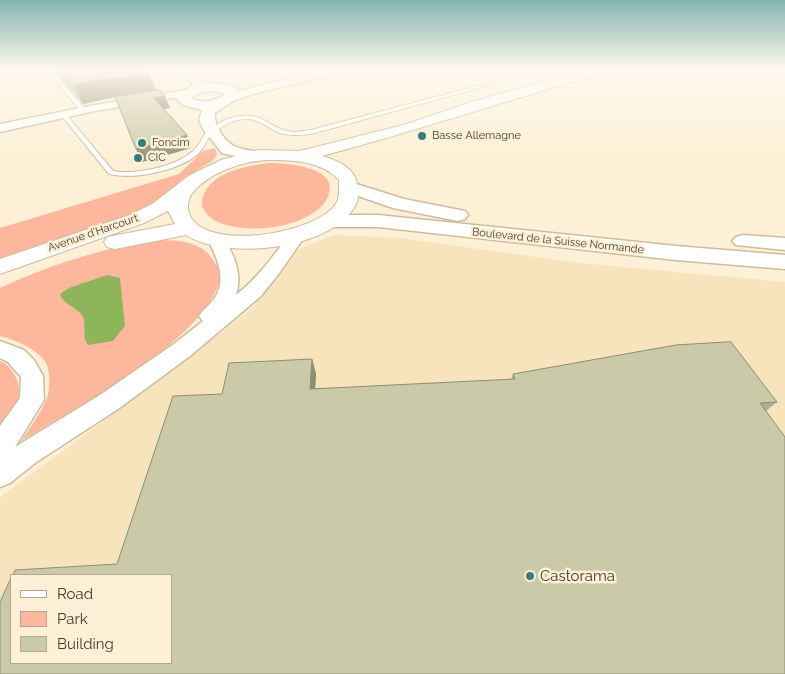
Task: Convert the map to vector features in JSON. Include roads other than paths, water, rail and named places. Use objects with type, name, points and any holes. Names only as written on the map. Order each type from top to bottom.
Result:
[{"type":"main road","points":[[301,156],[412,127],[492,100]]},
{"type":"main road","points":[[301,156],[352,169],[412,127]]},
{"type":"main road","name":"Avenue d'Harcourt","points":[[0,267],[38,252],[137,219],[159,208],[228,156],[301,156]]},
{"type":"main road","points":[[182,191],[177,203],[178,212],[189,228],[216,240],[255,242],[297,236],[331,221],[348,200],[352,169]]},
{"type":"main road","name":"Avenue d'Harcourt","points":[[0,280],[92,248],[148,234],[189,228]]},
{"type":"street","points":[[0,128],[125,102],[157,100]]},
{"type":"street","points":[[189,100],[195,119],[213,132]]},
{"type":"street","points":[[218,100],[208,111],[206,120],[228,156]]},
{"type":"street","name":"Boulevard de la Suisse Normande","points":[[352,169],[400,204],[463,215],[785,244]]},
{"type":"street","name":"Boulevard de la Suisse Normande","points":[[331,221],[378,221],[676,253],[785,262]]},
{"type":"street","points":[[0,474],[26,454],[109,402],[182,350],[254,291],[274,268],[297,236]]},
{"type":"street","points":[[182,350],[227,294],[230,271],[225,254],[216,240]]},
{"type":"street","points":[[0,349],[16,356],[26,366],[32,376],[32,400],[0,447]]},
{"type":"lane","points":[[75,100],[83,110]]},
{"type":"lane","points":[[64,114],[111,174],[134,176],[185,160],[197,151],[221,124],[241,118],[258,118],[283,132],[295,134],[312,132],[429,100]]},
{"type":"place","name":"Basse Allemagne","points":[[422,136]]},
{"type":"place","name":"Foncim","points":[[142,143]]},
{"type":"place","name":"CIC","points":[[138,158]]},
{"type":"place","name":"Castorama","points":[[530,576]]}]
